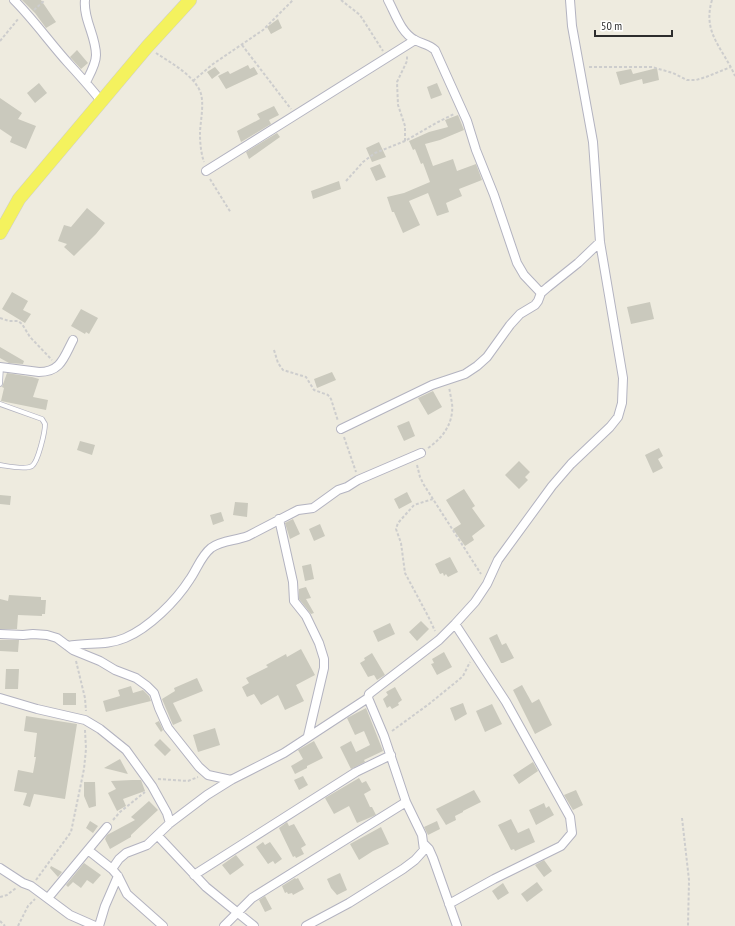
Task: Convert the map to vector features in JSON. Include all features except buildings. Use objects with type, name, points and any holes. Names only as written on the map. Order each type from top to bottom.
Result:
[{"type":"main road","points":[[0,233],[19,199],[147,47],[190,0]]},
{"type":"street","points":[[14,0],[27,13],[101,101]]},
{"type":"street","points":[[85,0],[85,14],[96,54],[95,62],[86,82]]},
{"type":"street","points":[[388,0],[401,26],[415,40],[430,45],[435,50],[463,111],[517,263],[524,275],[541,293]]},
{"type":"street","points":[[112,869],[119,859],[126,853],[147,845],[170,823],[207,795],[231,780],[284,753],[368,698],[369,694],[438,640],[475,602],[487,584],[498,560],[552,486],[571,464],[610,427],[618,416],[622,403],[622,378],[600,242],[593,142],[572,26],[570,0]]},
{"type":"street","points":[[206,171],[415,40]]},
{"type":"street","points":[[341,429],[432,385],[465,374],[487,357],[514,320],[520,314],[535,305],[541,293],[578,263],[600,242]]},
{"type":"street","points":[[1,367],[45,372],[58,367],[73,340]]},
{"type":"street","points":[[71,648],[78,644],[108,643],[126,638],[148,624],[178,595],[190,579],[206,552],[211,548],[224,541],[240,539],[248,536],[279,519],[302,509],[315,507],[332,493],[421,453]]},
{"type":"street","points":[[279,519],[292,578],[294,601],[306,616],[312,627],[320,643],[324,659],[324,668],[308,736]]},
{"type":"street","points":[[449,904],[494,879],[561,846],[572,834],[570,817],[506,702],[455,624]]},
{"type":"street","points":[[0,634],[48,635],[57,638],[71,648],[115,670],[136,678],[154,693],[168,728],[199,767],[208,776],[231,780]]},
{"type":"street","points":[[0,698],[86,720],[100,729],[126,750],[152,786],[167,813],[170,823]]},
{"type":"street","points":[[306,926],[349,903],[416,860],[424,850],[422,835],[406,802],[391,755],[368,698]]},
{"type":"street","points":[[194,875],[356,772],[391,755]]},
{"type":"street","points":[[224,926],[252,898],[406,802]]},
{"type":"street","points":[[48,898],[107,827]]},
{"type":"street","points":[[158,836],[194,875],[236,913],[254,926]]},
{"type":"street","points":[[424,844],[429,849],[433,858],[457,926]]},
{"type":"street","points":[[88,850],[112,869],[118,876],[127,894],[163,926]]},
{"type":"street","points":[[0,868],[41,892],[70,915],[95,926]]},
{"type":"street","points":[[99,926],[105,906],[118,876]]},
{"type":"lane","points":[[0,384],[1,367]]},
{"type":"lane","points":[[0,404],[42,419],[45,424],[36,460],[32,466],[26,468],[0,466]]},
{"type":"path","points":[[0,41],[27,13],[45,0]]},
{"type":"path","points":[[193,81],[213,64],[263,30],[293,0]]},
{"type":"path","points":[[341,0],[360,15],[387,57]]},
{"type":"path","points":[[712,0],[709,18],[710,31],[735,76]]},
{"type":"path","points":[[242,45],[295,115]]},
{"type":"path","points":[[405,141],[405,126],[398,105],[397,82],[407,61],[407,45]]},
{"type":"path","points":[[147,47],[182,71],[193,81],[200,92],[202,111],[200,133],[202,156],[206,171],[212,183],[231,213]]},
{"type":"path","points":[[580,67],[652,67],[674,73],[687,80],[696,80],[731,67]]},
{"type":"path","points":[[346,181],[364,162],[375,154],[405,141],[438,122],[463,111]]},
{"type":"path","points":[[0,318],[20,322],[30,337],[58,367]]},
{"type":"path","points":[[274,350],[278,363],[283,370],[306,377],[314,390],[328,395],[331,399],[350,452],[358,480]]},
{"type":"path","points":[[457,377],[449,387],[452,411],[450,422],[443,435],[437,442],[421,453],[416,460],[417,468],[420,477],[487,584]]},
{"type":"path","points":[[434,499],[414,505],[398,523],[396,529],[401,543],[405,573],[428,616],[438,640]]},
{"type":"path","points":[[0,897],[7,895],[27,884],[71,832],[84,769],[86,720],[85,698],[71,648]]},
{"type":"path","points":[[384,736],[429,704],[463,676],[474,653]]},
{"type":"path","points":[[145,776],[172,781],[188,781],[208,776]]},
{"type":"path","points":[[107,827],[120,812],[152,786]]},
{"type":"path","points":[[682,818],[689,880],[688,926]]},
{"type":"path","points":[[18,926],[28,906],[41,892]]},
{"type":"path","points":[[0,920],[5,926]]}]
